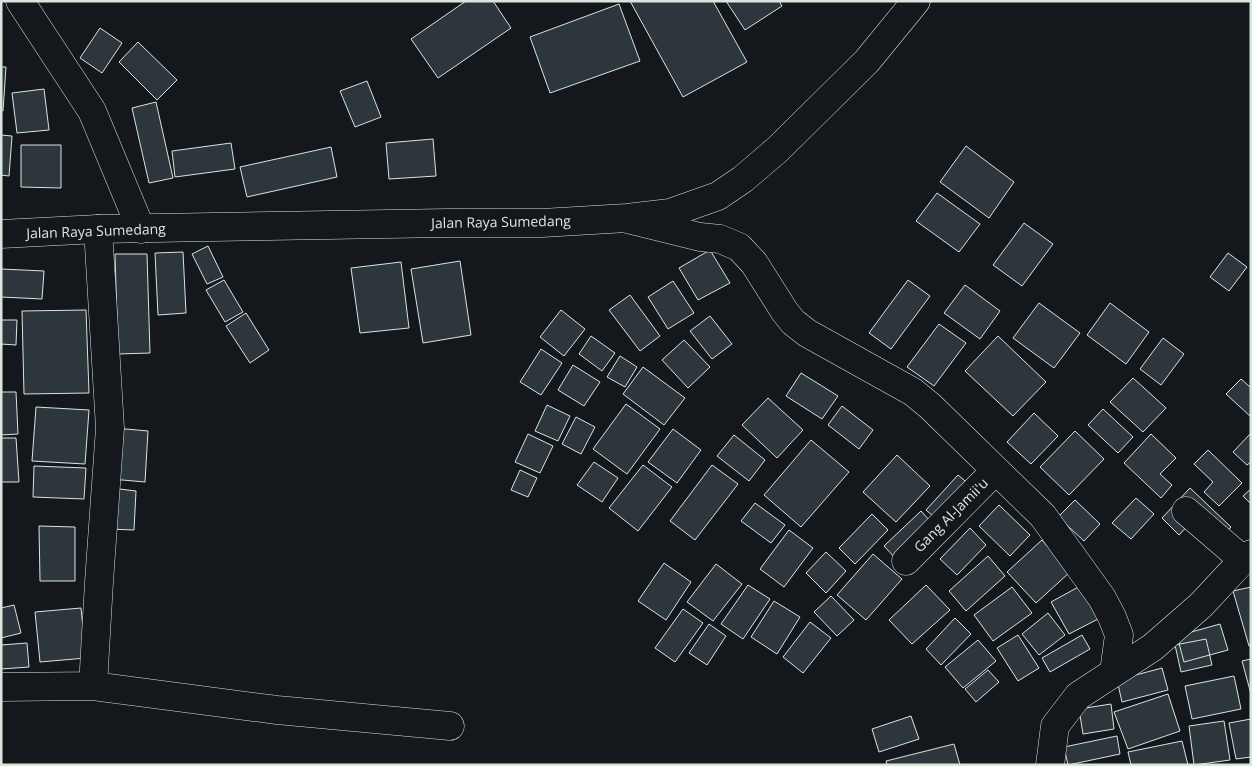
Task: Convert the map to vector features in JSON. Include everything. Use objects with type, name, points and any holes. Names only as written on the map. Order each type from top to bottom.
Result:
[{"type":"main road","name":"Jalan Raya Sumedang","points":[[1,234],[141,229],[542,223],[626,218],[670,213],[718,196],[743,180],[778,149],[867,61],[916,1]]},
{"type":"main road","points":[[23,2],[92,111],[141,229]]},
{"type":"main road","points":[[626,218],[700,237],[720,239],[739,247],[754,263],[793,322],[808,333],[913,392],[930,406],[1043,516],[1102,598],[1119,635],[1114,672]]},
{"type":"main road","points":[[93,686],[110,428],[98,230]]},
{"type":"main road","name":"Gang Al-Jamii'u","points":[[906,561],[996,470]]},
{"type":"main road","points":[[1050,765],[1055,726],[1078,696],[1153,647],[1200,605],[1247,557],[1186,511]]},
{"type":"main road","points":[[1,686],[93,686],[276,710],[450,726]]},
{"type":"building","points":[[466,1],[493,1],[511,28],[438,78],[411,39]]},
{"type":"building","points":[[630,1],[713,1],[747,62],[683,97]]},
{"type":"building","points":[[726,1],[779,1],[782,6],[745,30]]},
{"type":"building","points":[[619,4],[640,61],[550,93],[530,37]]},
{"type":"building","points":[[100,28],[122,43],[102,73],[80,58]]},
{"type":"building","points":[[138,42],[177,80],[157,100],[119,62]]},
{"type":"building","points":[[1,67],[6,67],[3,111],[1,110]]},
{"type":"building","points":[[367,81],[381,117],[355,127],[340,91]]},
{"type":"building","points":[[44,89],[49,130],[17,133],[12,93]]},
{"type":"building","points":[[156,102],[173,178],[149,183],[132,108]]},
{"type":"building","points":[[1,135],[12,136],[9,176],[1,175]]},
{"type":"building","points":[[433,139],[436,176],[389,179],[386,143]]},
{"type":"building","points":[[231,143],[235,169],[175,177],[172,151]]},
{"type":"building","points":[[21,145],[61,145],[61,188],[21,187]]},
{"type":"building","points":[[966,146],[1014,182],[989,218],[940,182]]},
{"type":"building","points":[[331,147],[337,177],[247,197],[240,167]]},
{"type":"building","points":[[937,193],[980,224],[959,252],[916,221]]},
{"type":"building","points":[[1024,223],[1053,244],[1022,286],[993,265]]},
{"type":"building","points":[[208,246],[223,277],[207,284],[192,254]]},
{"type":"building","points":[[710,250],[730,283],[698,300],[679,268]]},
{"type":"building","points":[[183,252],[186,313],[158,315],[155,253]]},
{"type":"building","points":[[1228,253],[1247,267],[1229,291],[1210,277]]},
{"type":"building","points":[[115,254],[147,254],[150,353],[118,354]]},
{"type":"building","points":[[460,261],[471,335],[423,343],[411,269]]},
{"type":"building","points":[[401,262],[409,328],[360,333],[351,268]]},
{"type":"building","points":[[1,269],[44,271],[42,299],[1,297]]},
{"type":"building","points":[[224,280],[243,312],[225,322],[206,290]]},
{"type":"building","points":[[908,280],[930,296],[891,349],[869,333]]},
{"type":"building","points":[[673,281],[694,313],[668,329],[648,297]]},
{"type":"building","points":[[965,285],[1000,311],[980,339],[944,313]]},
{"type":"building","points":[[630,295],[660,336],[640,351],[609,310]]},
{"type":"building","points":[[1039,303],[1080,333],[1054,368],[1013,338]]},
{"type":"building","points":[[1110,303],[1149,332],[1126,364],[1087,335]]},
{"type":"building","points":[[86,310],[89,393],[24,394],[22,311]]},
{"type":"building","points":[[561,310],[585,329],[564,356],[540,337]]},
{"type":"building","points":[[246,313],[269,350],[250,363],[226,326]]},
{"type":"building","points":[[710,316],[732,344],[712,359],[690,331]]},
{"type":"building","points":[[1,320],[17,320],[16,345],[1,344]]},
{"type":"building","points":[[939,324],[966,343],[934,386],[907,367]]},
{"type":"building","points":[[591,336],[615,353],[602,371],[579,354]]},
{"type":"building","points":[[998,336],[1046,382],[1013,416],[965,371]]},
{"type":"building","points":[[1163,338],[1184,354],[1161,385],[1140,369]]},
{"type":"building","points":[[684,340],[710,367],[688,388],[662,360]]},
{"type":"building","points":[[541,349],[562,363],[541,395],[520,382]]},
{"type":"building","points":[[620,356],[637,367],[625,387],[607,377]]},
{"type":"building","points":[[573,365],[600,382],[584,406],[558,390]]},
{"type":"building","points":[[643,367],[685,398],[664,425],[623,394]]},
{"type":"building","points":[[801,373],[838,396],[822,419],[786,396]]},
{"type":"building","points":[[1133,378],[1166,408],[1143,432],[1110,402]]},
{"type":"building","points":[[1241,379],[1251,386],[1251,417],[1226,394]]},
{"type":"building","points":[[1,392],[16,392],[18,434],[1,435]]},
{"type":"building","points":[[768,398],[803,430],[777,458],[742,425]]},
{"type":"building","points":[[626,404],[660,429],[627,474],[593,449]]},
{"type":"building","points":[[547,405],[570,416],[558,441],[535,431]]},
{"type":"building","points":[[842,406],[873,430],[859,449],[828,425]]},
{"type":"building","points":[[36,407],[89,410],[85,464],[32,461]]},
{"type":"building","points":[[1103,409],[1133,437],[1118,453],[1088,425]]},
{"type":"building","points":[[1034,413],[1058,436],[1031,464],[1007,442]]},
{"type":"building","points":[[576,417],[595,427],[581,454],[562,444]]},
{"type":"building","points":[[115,428],[148,431],[145,482],[111,479]]},
{"type":"building","points":[[673,429],[701,450],[677,483],[648,462]]},
{"type":"building","points":[[1075,431],[1104,459],[1069,495],[1040,467]]},
{"type":"building","points":[[1251,433],[1251,462],[1247,465],[1233,452]]},
{"type":"building","points":[[528,434],[553,446],[540,473],[515,462]]},
{"type":"building","points":[[1151,434],[1176,458],[1160,474],[1172,485],[1161,498],[1124,463]]},
{"type":"building","points":[[734,435],[765,460],[749,481],[717,456]]},
{"type":"building","points":[[1,438],[16,438],[19,482],[1,482]]},
{"type":"building","points":[[811,440],[849,472],[801,527],[764,495]]},
{"type":"building","points":[[1208,450],[1242,483],[1219,506],[1204,492],[1213,482],[1194,464]]},
{"type":"building","points":[[897,455],[930,486],[896,522],[863,492]]},
{"type":"building","points":[[594,462],[618,478],[602,502],[577,485]]},
{"type":"building","points":[[643,465],[672,487],[638,531],[609,508]]},
{"type":"building","points":[[712,465],[738,484],[695,540],[670,521]]},
{"type":"building","points":[[34,466],[86,468],[84,499],[33,497]]},
{"type":"building","points":[[520,470],[537,478],[528,497],[511,490]]},
{"type":"building","points":[[958,475],[983,496],[952,532],[926,510]]},
{"type":"building","points":[[111,488],[136,491],[134,530],[108,529]]},
{"type":"building","points":[[1190,488],[1231,527],[1216,543],[1193,520],[1179,535],[1162,518]]},
{"type":"building","points":[[1251,489],[1251,504],[1243,496]]},
{"type":"building","points":[[1136,498],[1154,514],[1131,539],[1112,523]]},
{"type":"building","points":[[1075,500],[1100,524],[1084,541],[1058,517]]},
{"type":"building","points":[[755,503],[785,525],[771,543],[741,521]]},
{"type":"building","points":[[999,505],[1030,535],[1010,556],[979,526]]},
{"type":"building","points":[[921,511],[946,539],[909,573],[884,546]]},
{"type":"building","points":[[872,514],[888,530],[855,564],[839,548]]},
{"type":"building","points":[[39,526],[75,527],[75,581],[40,581]]},
{"type":"building","points":[[970,528],[986,545],[957,575],[940,559]]},
{"type":"building","points":[[789,530],[813,548],[784,587],[760,569]]},
{"type":"building","points":[[1042,540],[1070,572],[1036,603],[1007,572]]},
{"type":"building","points":[[826,552],[846,571],[826,593],[806,573]]},
{"type":"building","points":[[873,554],[902,579],[866,620],[837,595]]},
{"type":"building","points":[[988,556],[1005,576],[966,611],[949,591]]},
{"type":"building","points":[[664,563],[691,582],[666,620],[638,601]]},
{"type":"building","points":[[716,564],[742,584],[713,621],[687,602]]},
{"type":"building","points":[[748,585],[770,599],[743,639],[721,624]]},
{"type":"building","points":[[926,585],[950,610],[912,644],[889,620]]},
{"type":"building","points":[[1082,585],[1100,618],[1069,634],[1051,602]]},
{"type":"building","points":[[1012,587],[1032,613],[993,641],[974,615]]},
{"type":"building","points":[[1251,587],[1251,646],[1249,646],[1233,591]]},
{"type":"building","points":[[831,596],[854,620],[837,636],[814,612]]},
{"type":"building","points":[[774,601],[800,617],[777,654],[751,637]]},
{"type":"building","points":[[14,605],[21,633],[1,638],[1,608]]},
{"type":"building","points":[[81,608],[86,658],[40,662],[35,612]]},
{"type":"building","points":[[683,609],[703,623],[675,662],[655,648]]},
{"type":"building","points":[[1048,613],[1065,635],[1039,655],[1022,634]]},
{"type":"building","points":[[955,618],[971,634],[941,665],[926,649]]},
{"type":"building","points":[[810,622],[831,638],[803,673],[783,657]]},
{"type":"building","points":[[709,624],[726,636],[707,665],[689,653]]},
{"type":"building","points":[[1220,624],[1228,650],[1184,662],[1177,636]]},
{"type":"building","points":[[1018,635],[1039,668],[1018,681],[997,648]]},
{"type":"building","points":[[1082,635],[1090,649],[1050,672],[1042,658]]},
{"type":"building","points":[[1206,639],[1212,665],[1181,672],[1175,645]]},
{"type":"building","points":[[978,640],[996,661],[963,688],[945,667]]},
{"type":"building","points":[[27,643],[29,667],[1,669],[1,645]]},
{"type":"building","points":[[1251,659],[1251,694],[1242,661]]},
{"type":"building","points":[[1162,668],[1168,690],[1122,702],[1117,680]]},
{"type":"building","points":[[988,670],[999,682],[976,702],[965,689]]},
{"type":"building","points":[[1234,676],[1241,709],[1192,719],[1185,686]]},
{"type":"building","points":[[1168,694],[1180,731],[1128,749],[1114,712]]},
{"type":"building","points":[[1111,704],[1114,729],[1083,734],[1079,709]]},
{"type":"building","points":[[911,716],[919,739],[879,752],[872,729]]},
{"type":"building","points":[[1251,719],[1251,757],[1236,759],[1229,723]]},
{"type":"building","points":[[1224,721],[1230,760],[1194,765],[1189,726]]},
{"type":"building","points":[[1117,736],[1120,754],[1068,765],[1064,747]]},
{"type":"building","points":[[1182,741],[1188,765],[1131,765],[1128,752]]},
{"type":"building","points":[[954,744],[960,765],[887,765],[886,761]]}]
